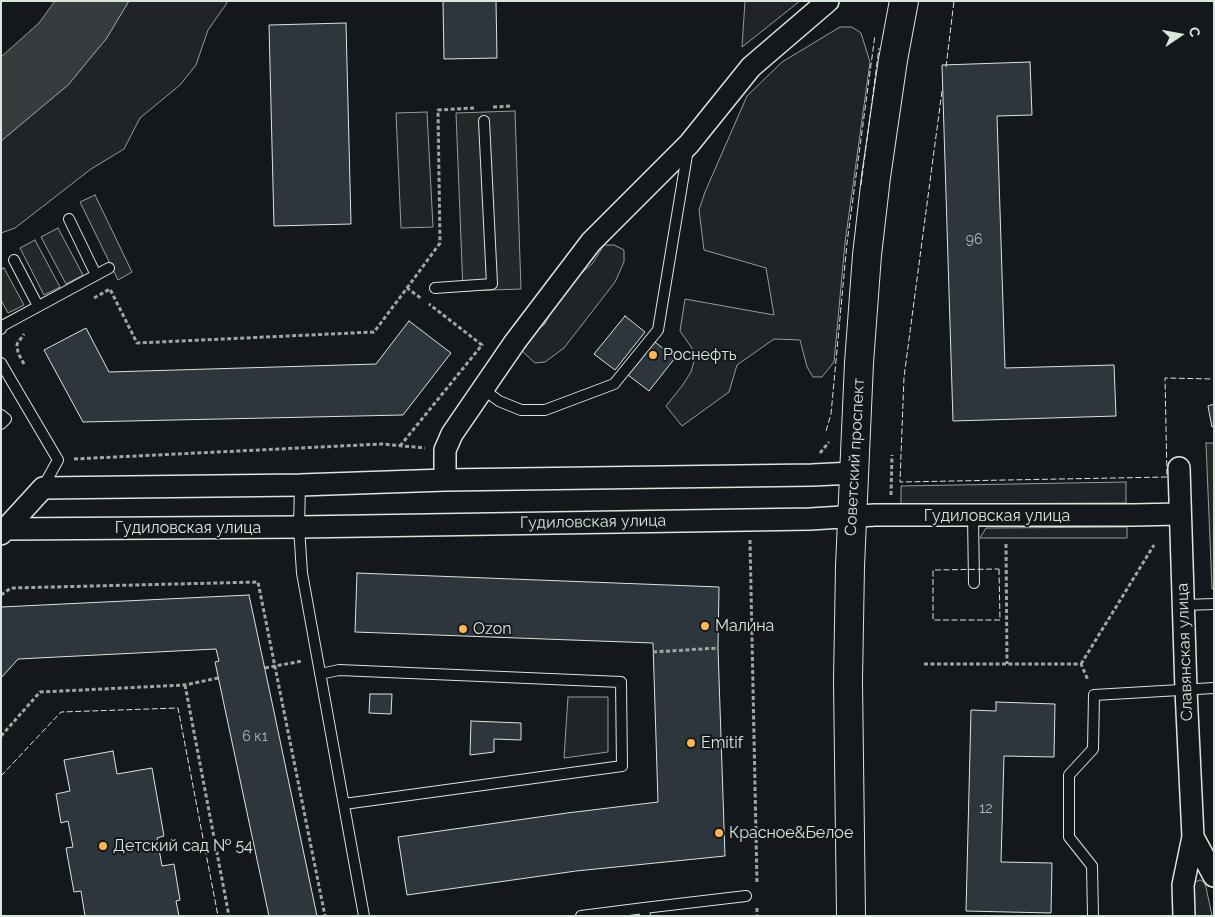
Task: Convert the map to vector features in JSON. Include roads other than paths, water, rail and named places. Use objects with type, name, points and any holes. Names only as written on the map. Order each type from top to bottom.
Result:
[{"type":"main road","name":"Советский проспект","points":[[851,916],[848,681],[850,566],[859,363],[867,255],[876,177],[893,60],[904,1]]},
{"type":"street","points":[[445,480],[445,450],[452,434],[515,342],[591,242],[689,144],[750,67],[828,1]]},
{"type":"street","name":"Славянская улица","points":[[1179,468],[1193,836],[1183,885],[1184,916]]},
{"type":"street","points":[[42,488],[854,473]]},
{"type":"street","name":"Гудиловская улица","points":[[3,532],[42,488]]},
{"type":"street","name":"Гудиловская улица","points":[[3,532],[810,519],[853,516],[1180,514]]},
{"type":"street","name":"Славянская улица","points":[[1193,836],[1214,876]]},
{"type":"lane","points":[[435,288],[492,284],[484,121]]},
{"type":"lane","points":[[483,389],[499,401],[521,410],[545,410],[614,384],[658,330],[689,144]]},
{"type":"lane","points":[[69,219],[96,275]]},
{"type":"lane","points":[[14,260],[38,306]]},
{"type":"lane","points":[[1,329],[2,326],[109,268]]},
{"type":"lane","points":[[1,363],[58,460],[42,488]]},
{"type":"lane","points":[[1,415],[6,420],[1,424]]},
{"type":"lane","points":[[300,484],[299,527],[302,573],[364,916]]},
{"type":"lane","points":[[973,516],[974,583]]},
{"type":"lane","points":[[1184,605],[1214,604]]},
{"type":"lane","points":[[320,674],[339,670],[621,682],[622,766],[344,804]]},
{"type":"lane","points":[[1093,916],[1092,866],[1069,837],[1069,775],[1093,749],[1094,695],[1214,688]]},
{"type":"lane","points":[[581,916],[645,912],[746,896]]},
{"type":"place","name":"Роснефть","points":[[653,355]]},
{"type":"place","name":"Малина","points":[[705,626]]},
{"type":"place","name":"Ozon","points":[[463,629]]},
{"type":"place","name":"Emitif","points":[[691,743]]},
{"type":"place","name":"Красное&Белое","points":[[719,833]]},
{"type":"place","name":"Детский сад № 54","points":[[103,846]]}]
